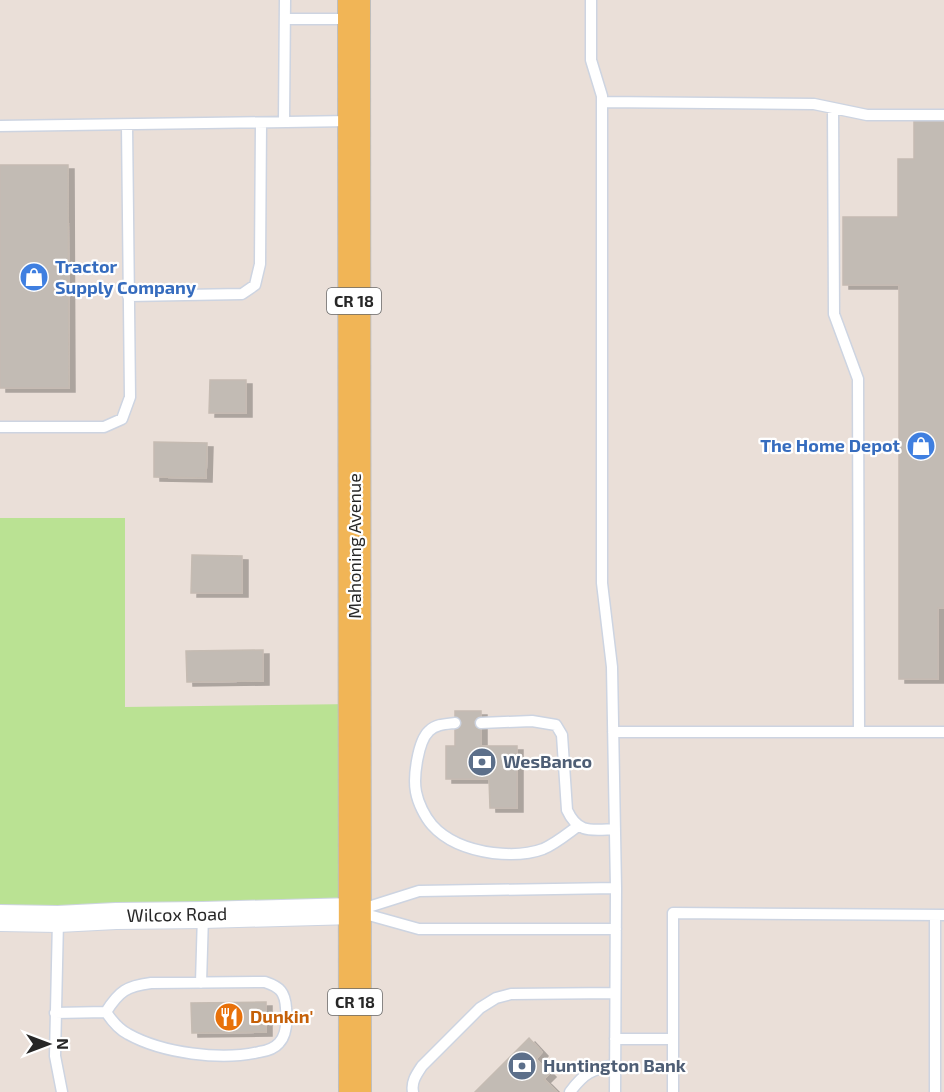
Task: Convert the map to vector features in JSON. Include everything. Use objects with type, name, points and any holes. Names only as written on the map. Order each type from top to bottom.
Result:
[{"type":"main road","name":"Mahoning Avenue","points":[[354,9],[355,1092]]},
{"type":"street","name":"Wilcox Road","points":[[0,918],[58,920],[116,916],[354,911]]},
{"type":"lane","points":[[284,123],[285,0]]},
{"type":"lane","points":[[591,0],[591,60],[602,96],[602,583],[612,661],[616,888],[615,1092]]},
{"type":"lane","points":[[285,19],[354,9]]},
{"type":"lane","points":[[602,102],[814,104],[867,115],[944,115]]},
{"type":"lane","points":[[833,108],[834,314],[858,379],[859,732]]},
{"type":"lane","points":[[0,126],[354,121]]},
{"type":"lane","points":[[128,296],[242,294],[255,285],[260,264],[261,123]]},
{"type":"lane","points":[[0,427],[104,427],[122,419],[129,397],[127,125]]},
{"type":"lane","points":[[481,723],[532,721],[555,725],[562,735],[567,810],[571,820],[578,826],[589,830],[615,829]]},
{"type":"lane","points":[[455,723],[441,724],[430,730],[422,740],[416,776],[416,792],[421,808],[431,825],[445,837],[477,851],[527,854],[545,848],[578,826]]},
{"type":"lane","points":[[613,732],[944,732]]},
{"type":"lane","points":[[354,911],[419,891],[616,888]]},
{"type":"lane","points":[[354,911],[418,929],[616,929]]},
{"type":"lane","points":[[673,1092],[673,914],[939,915],[935,1092]]},
{"type":"lane","points":[[201,983],[203,915]]},
{"type":"lane","points":[[58,920],[55,1056],[62,1092]]},
{"type":"lane","points":[[265,982],[282,991],[286,1001],[285,1035],[273,1048],[246,1055],[215,1056],[185,1053],[128,1034],[112,1023],[106,1012],[114,998],[126,989],[138,985],[265,982]]},
{"type":"lane","points":[[413,1092],[415,1075],[422,1066],[480,1008],[496,998],[511,994],[615,993]]},
{"type":"lane","points":[[55,1013],[106,1012]]},
{"type":"lane","points":[[615,1039],[673,1039]]},
{"type":"lane","points":[[573,1090],[586,1075],[596,1069],[615,1065]]},
{"type":"green space","points":[[0,518],[125,518],[125,707],[355,704],[354,911],[0,917]]},
{"type":"building","name":"The Home Depot","points":[[914,119],[944,119],[944,608],[938,608],[938,679],[899,679],[899,285],[843,285],[843,217],[898,217],[898,159],[914,159]]},
{"type":"building","name":"Tractor Supply Company","points":[[0,165],[68,165],[69,388],[0,388]]},
{"type":"building","points":[[210,380],[246,380],[246,413],[209,413]]},
{"type":"building","points":[[154,442],[207,443],[206,478],[154,477]]},
{"type":"building","points":[[192,555],[242,556],[242,593],[191,593]]},
{"type":"building","points":[[263,650],[263,681],[187,682],[186,651]]},
{"type":"building","name":"WesBanco","points":[[455,711],[481,711],[481,746],[517,746],[517,808],[490,808],[489,779],[446,779],[446,746],[455,746]]},
{"type":"building","name":"Dunkin'","points":[[266,1002],[266,1032],[192,1033],[191,1003]]},
{"type":"building","name":"Huntington Bank","points":[[529,1038],[542,1052],[536,1059],[550,1073],[544,1079],[557,1092],[475,1092]]},
{"type":"place","name":"Tractor Supply Company","points":[[34,277]]},
{"type":"place","name":"The Home Depot","points":[[921,446]]},
{"type":"place","name":"WesBanco","points":[[482,762]]},
{"type":"place","name":"Dunkin'","points":[[229,1017]]},
{"type":"place","name":"Huntington Bank","points":[[522,1066]]}]
